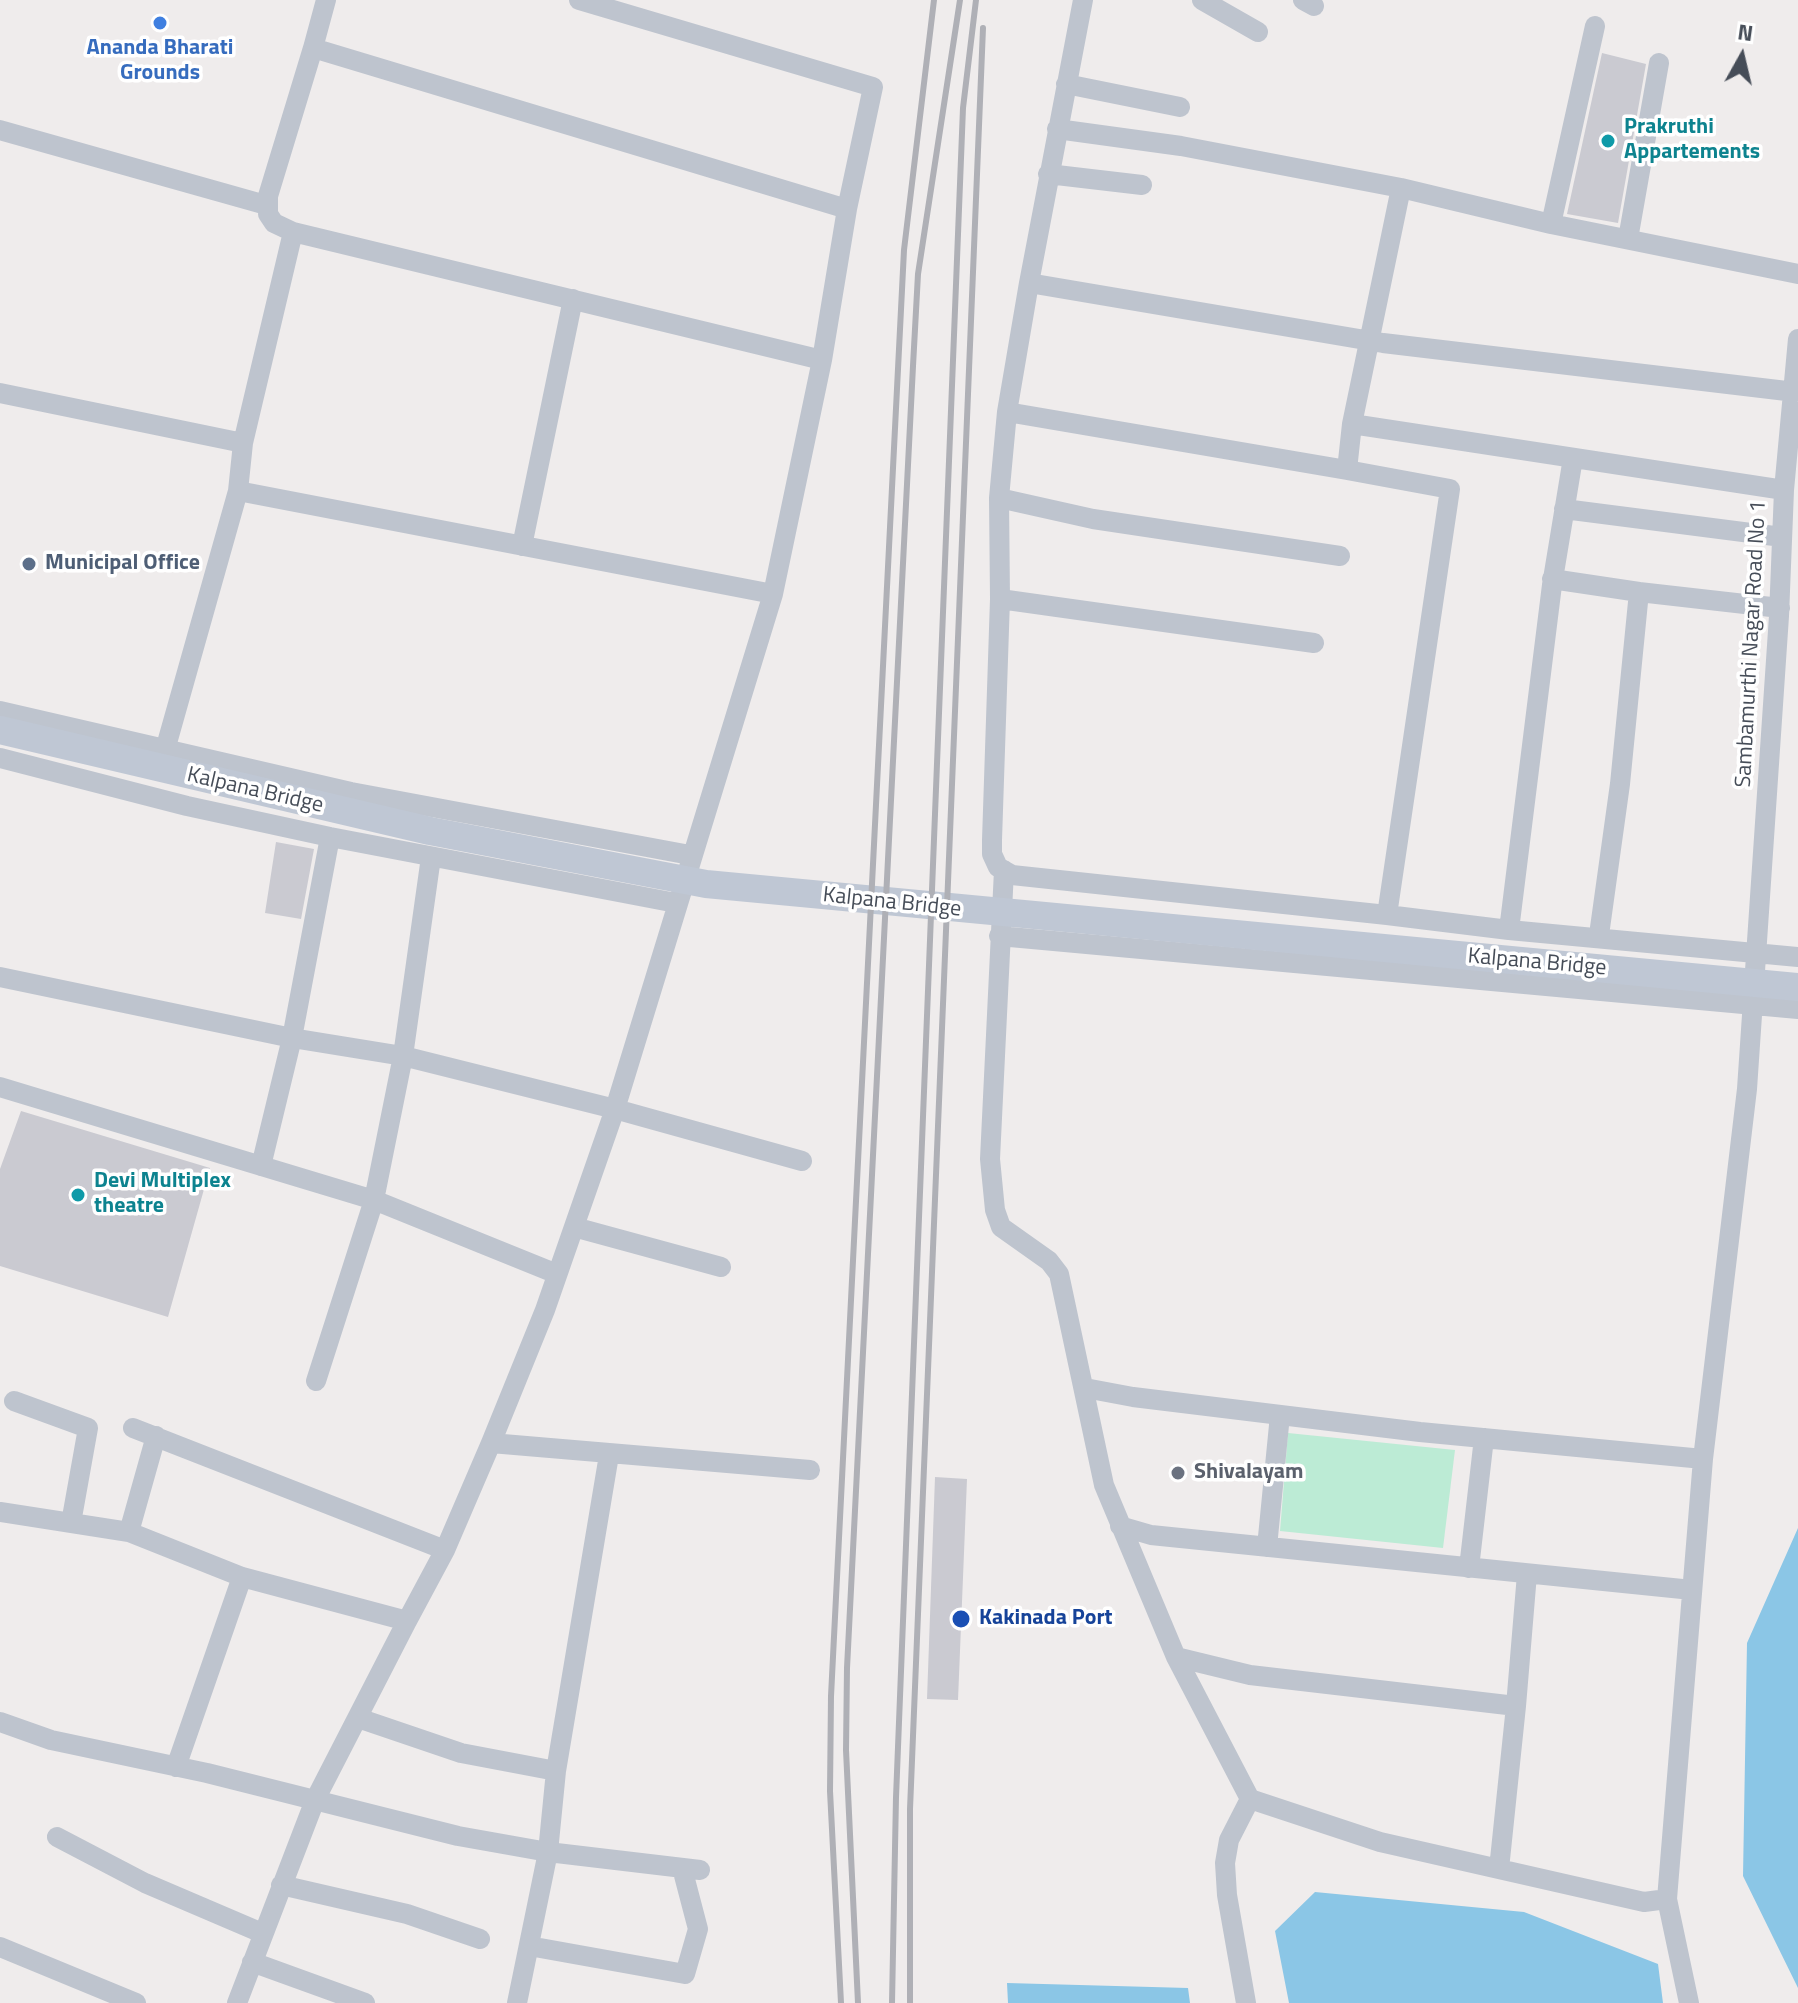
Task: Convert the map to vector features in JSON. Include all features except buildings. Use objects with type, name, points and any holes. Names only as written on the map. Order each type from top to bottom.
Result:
[{"type":"main road","name":"Kalpana Bridge","points":[[0,730],[327,808],[631,872],[706,884],[1008,926],[1766,990]]},
{"type":"street","points":[[326,0],[266,205],[274,223],[293,232],[822,360]]},
{"type":"street","points":[[237,2003],[315,1800],[445,1550],[491,1443],[557,1274],[615,1109],[690,855],[773,594],[822,360],[847,209],[873,87],[579,0]]},
{"type":"street","points":[[1083,0],[1048,174],[1007,412],[999,498],[1000,599],[992,854],[998,867],[1012,875],[1509,930],[1599,935],[1798,957]]},
{"type":"street","points":[[1202,0],[1258,32]]},
{"type":"street","points":[[1551,224],[1595,26]]},
{"type":"street","points":[[313,48],[847,209]]},
{"type":"street","points":[[1628,239],[1659,63]]},
{"type":"street","points":[[1066,84],[1180,107]]},
{"type":"street","points":[[1057,129],[1181,146],[1401,188],[1551,224],[1798,274]]},
{"type":"street","points":[[0,130],[266,205]]},
{"type":"street","points":[[1048,174],[1142,185]]},
{"type":"street","points":[[1347,470],[1352,424],[1401,188]]},
{"type":"street","points":[[165,750],[238,491],[243,443],[293,232]]},
{"type":"street","points":[[1029,283],[1370,341],[1795,392]]},
{"type":"street","points":[[522,546],[573,299]]},
{"type":"street","name":"Sambamurthi Nagar Road No 1","points":[[1689,2003],[1667,1899],[1703,1459],[1747,1089],[1766,990],[1758,952],[1786,614],[1782,537],[1784,490],[1798,339]]},
{"type":"street","points":[[0,393],[243,443]]},
{"type":"street","points":[[1007,412],[1450,489],[1387,915]]},
{"type":"street","points":[[1352,424],[1784,490]]},
{"type":"street","points":[[1509,930],[1552,579],[1573,458]]},
{"type":"street","points":[[238,491],[773,594]]},
{"type":"street","points":[[999,498],[1093,519],[1340,556]]},
{"type":"street","points":[[1564,509],[1782,537]]},
{"type":"street","points":[[1552,579],[1786,614]]},
{"type":"street","points":[[1599,935],[1621,769],[1639,592]]},
{"type":"street","points":[[1000,599],[1314,643]]},
{"type":"street","points":[[0,711],[366,795],[690,855]]},
{"type":"street","points":[[0,758],[187,806],[330,837],[676,903]]},
{"type":"street","points":[[261,1166],[292,1038],[330,837]]},
{"type":"street","points":[[316,1381],[374,1200],[403,1056],[431,857]]},
{"type":"street","points":[[1004,870],[1008,926],[990,1159],[995,1210],[1001,1227],[1049,1261],[1059,1274],[1104,1485],[1176,1657],[1250,1799],[1380,1842],[1644,1902],[1667,1899]]},
{"type":"street","points":[[0,977],[292,1038],[403,1056],[615,1109],[802,1161]]},
{"type":"street","points":[[1766,990],[1798,1009]]},
{"type":"street","points":[[0,1087],[374,1200],[557,1274]]},
{"type":"street","points":[[574,1227],[721,1267]]},
{"type":"street","points":[[1085,1388],[1280,1415],[1703,1459]]},
{"type":"street","points":[[14,1401],[88,1428],[71,1523]]},
{"type":"street","points":[[1267,1547],[1280,1415]]},
{"type":"street","points":[[133,1428],[445,1550]]},
{"type":"street","points":[[129,1532],[156,1436]]},
{"type":"street","points":[[1469,1568],[1484,1438]]},
{"type":"street","points":[[491,1443],[810,1470]]},
{"type":"street","points":[[517,2003],[548,1852],[556,1771],[609,1455]]},
{"type":"street","points":[[0,1512],[129,1532],[242,1577],[407,1621]]},
{"type":"street","points":[[1120,1526],[1151,1535],[1692,1590]]},
{"type":"street","points":[[1499,1869],[1527,1574]]},
{"type":"street","points":[[176,1767],[242,1577]]},
{"type":"street","points":[[1176,1657],[1250,1675],[1516,1706]]},
{"type":"street","points":[[358,1718],[461,1753],[556,1771]]},
{"type":"street","points":[[0,1722],[51,1740],[176,1767],[458,1836],[548,1852],[691,1869],[698,1929],[685,1974],[529,1946]]},
{"type":"street","points":[[1246,2003],[1227,1895],[1225,1863],[1229,1840],[1250,1799]]},
{"type":"street","points":[[57,1837],[145,1883],[262,1933]]},
{"type":"street","points":[[281,1885],[407,1914],[480,1939]]},
{"type":"street","points":[[0,1947],[136,2003]]},
{"type":"street","points":[[252,1962],[365,2003]]},
{"type":"green space","points":[[1288,1433],[1455,1450],[1443,1548],[1280,1531]]},
{"type":"water","points":[[1798,1528],[1798,1988],[1743,1876],[1747,1643]]},
{"type":"water","points":[[1315,1892],[1524,1912],[1658,1964],[1663,2003],[1289,2003],[1275,1931]]},
{"type":"water","points":[[1007,1983],[1188,1988],[1190,2003],[1008,2003]]},
{"type":"railway","points":[[841,2003],[830,1791],[831,1696],[904,250],[934,0]]},
{"type":"railway","points":[[858,2003],[846,1750],[847,1668],[913,366],[918,274],[960,0]]},
{"type":"railway","points":[[892,2003],[896,1797],[963,108],[976,0]]},
{"type":"railway","points":[[910,2003],[910,1809],[983,28]]},
{"type":"place","name":"Ananda Bharati Grounds","points":[[160,23]]},
{"type":"place","name":"Prakruthi Appartements","points":[[1608,141]]},
{"type":"place","name":"Municipal Office","points":[[29,564]]},
{"type":"place","name":"Devi Multiplex theatre","points":[[78,1195]]},
{"type":"place","name":"Shivalayam","points":[[1178,1473]]},
{"type":"place","name":"Kakinada Port","points":[[961,1619]]}]
